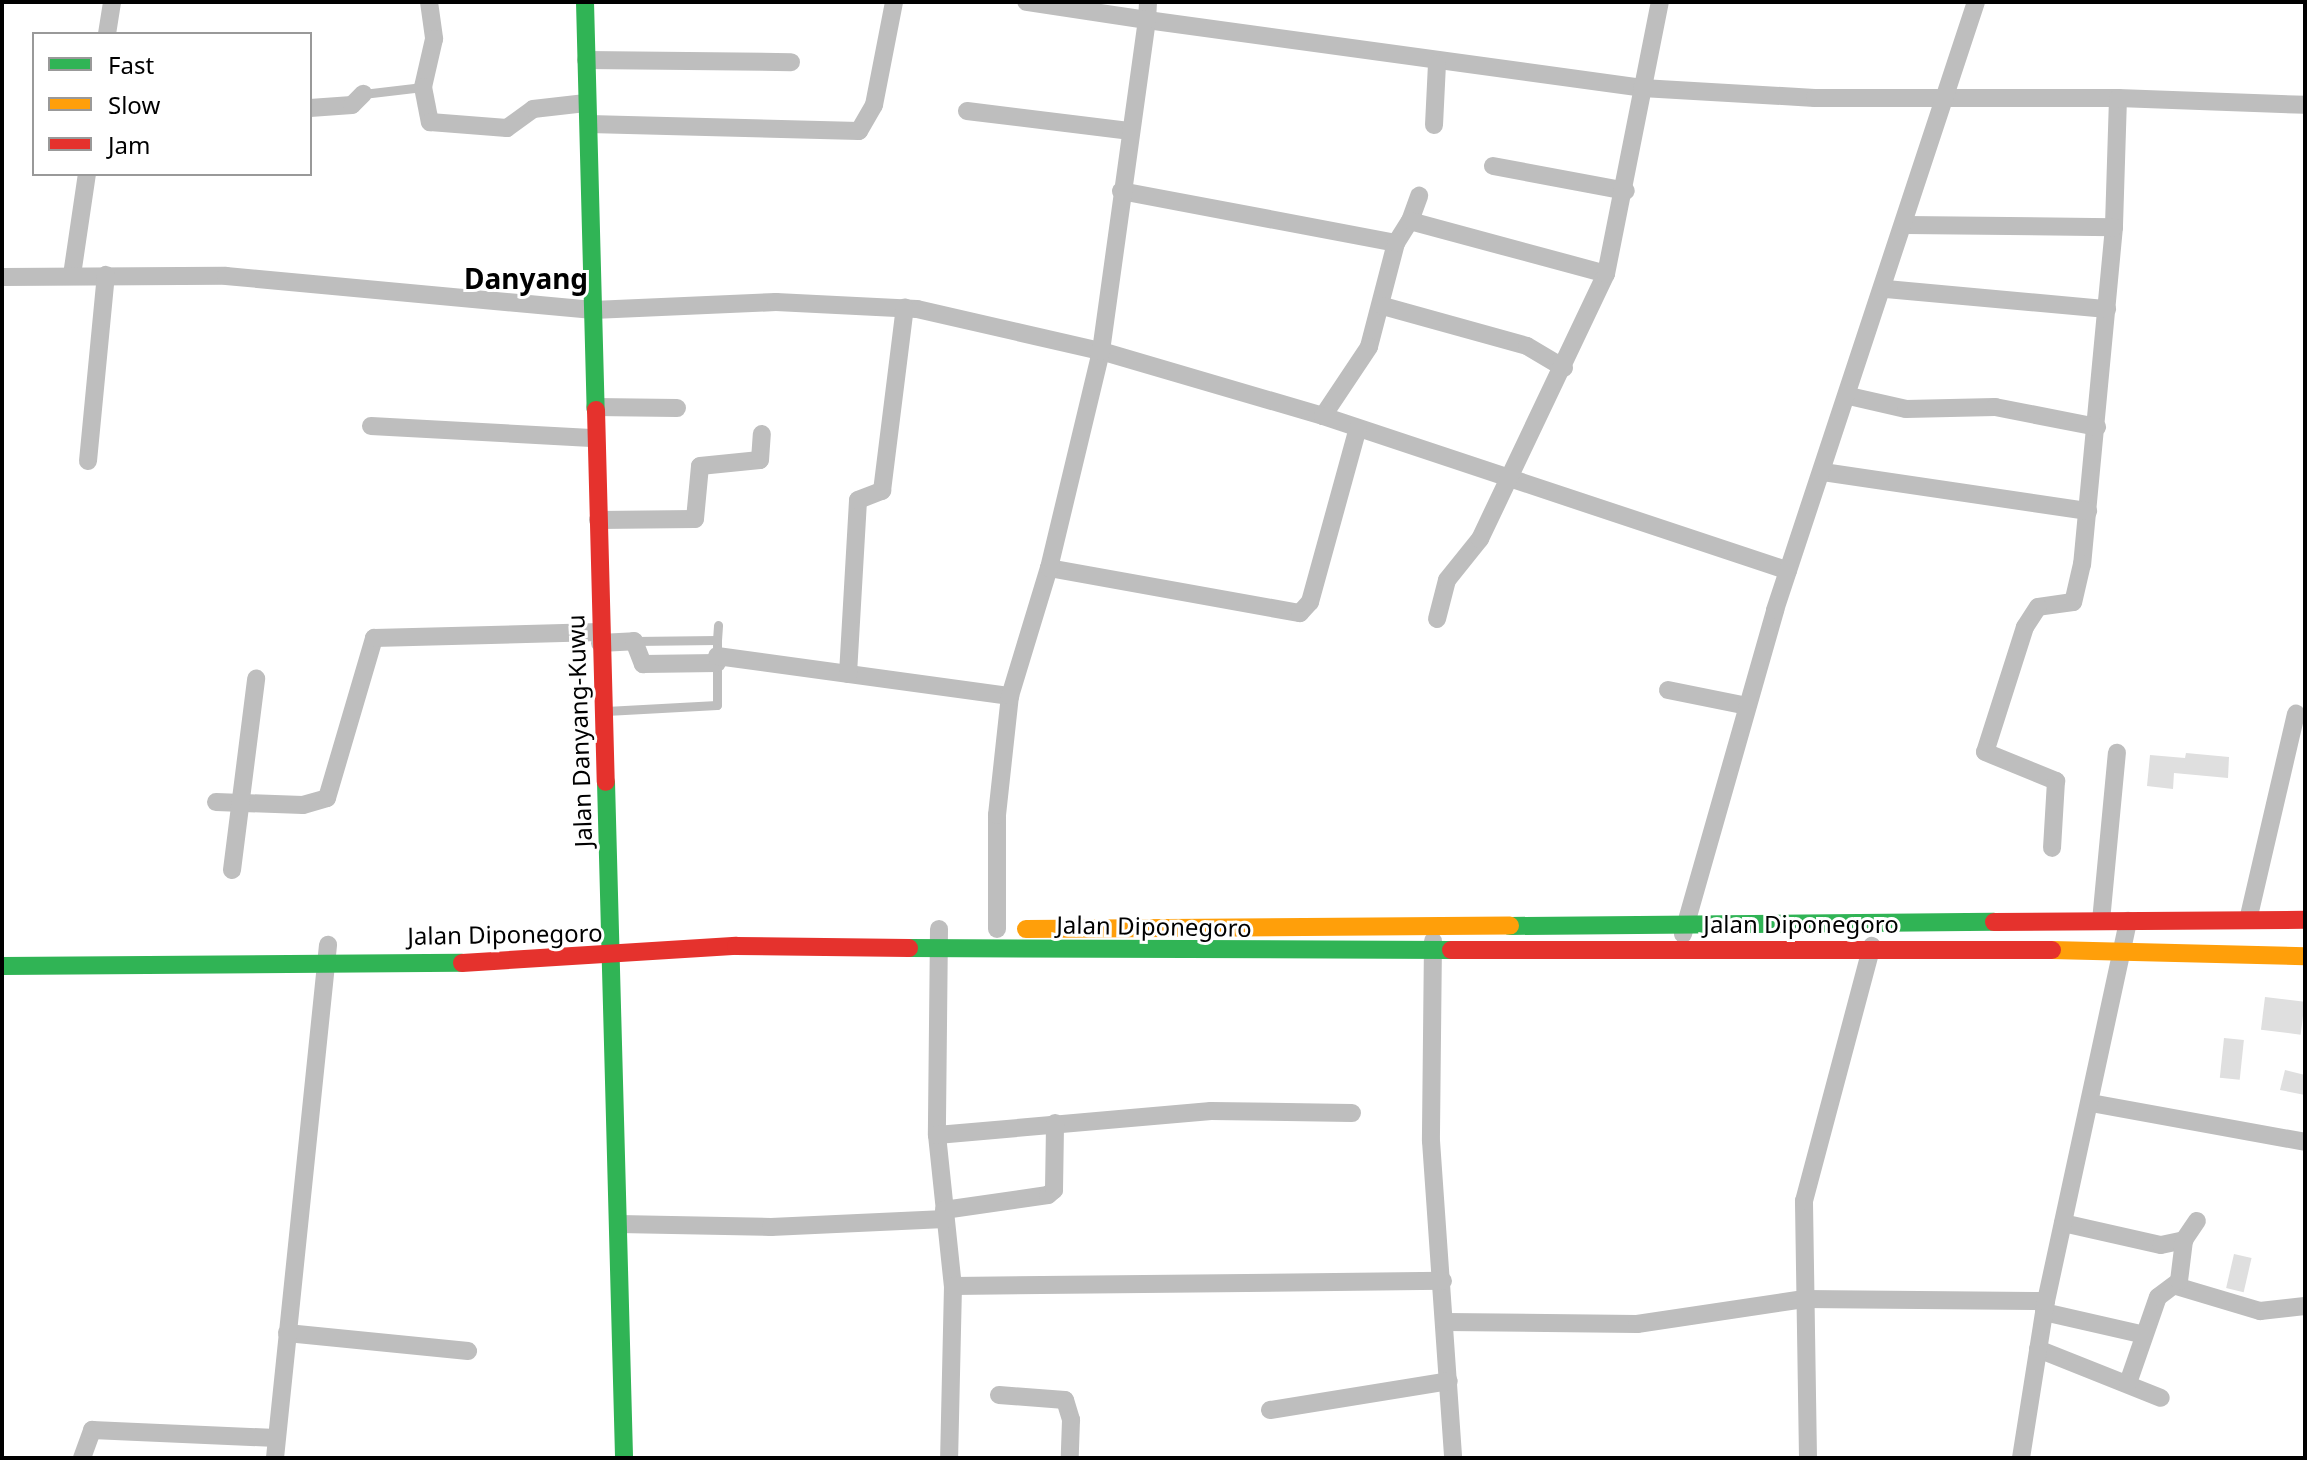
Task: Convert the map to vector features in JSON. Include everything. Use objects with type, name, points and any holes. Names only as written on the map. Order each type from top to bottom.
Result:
[{"type":"main road","name":"Jalan Danyang-Kuwu","points":[[585,2],[624,1458]]},
{"type":"main road","name":"Jalan Diponegoro","points":[[938,938],[997,929],[2305,920]]},
{"type":"main road","name":"Jalan Diponegoro","points":[[2,966],[938,938],[1433,951],[1872,946],[2121,955],[2305,956]]},
{"type":"main road","name":"Jalan Diponegoro","points":[[2,949],[328,954]]},
{"type":"street","points":[[107,32],[112,2]]},
{"type":"street","points":[[429,2],[434,39],[423,87],[427,116],[438,124],[507,128],[533,109],[586,103]]},
{"type":"street","points":[[589,124],[859,131],[874,105],[894,2]]},
{"type":"street","points":[[1026,2],[1147,11],[1437,64],[1642,88],[1815,98],[1947,94],[2305,105]]},
{"type":"street","points":[[1437,619],[1447,580],[1480,539],[1564,368],[1606,274],[1626,191],[1642,88],[1660,2]]},
{"type":"street","points":[[1679,949],[1788,571],[1886,289],[1976,2]]},
{"type":"street","points":[[997,929],[997,815],[1010,696],[1049,568],[1101,351],[1147,11]]},
{"type":"street","points":[[586,60],[791,62]]},
{"type":"street","points":[[1434,125],[1437,64]]},
{"type":"street","points":[[312,108],[352,105],[363,94]]},
{"type":"street","points":[[2052,848],[2056,781],[1988,757],[1985,746],[2005,677],[2035,610],[2075,600],[2097,427],[2114,227],[2118,98]]},
{"type":"street","points":[[967,111],[1129,131]]},
{"type":"street","points":[[1493,166],[1626,191]]},
{"type":"street","points":[[72,275],[87,176]]},
{"type":"street","points":[[1121,191],[1396,243]]},
{"type":"street","points":[[1323,416],[1369,347],[1383,306],[1396,243],[1410,221],[1419,196]]},
{"type":"street","points":[[1410,221],[1606,274]]},
{"type":"street","points":[[1906,225],[2114,227]]},
{"type":"street","points":[[88,461],[106,275]]},
{"type":"street","points":[[2,277],[226,276],[593,310],[776,302],[905,307],[1101,351],[1323,416],[1788,571]]},
{"type":"street","points":[[1886,289],[2107,309]]},
{"type":"street","points":[[1383,306],[1527,346],[1564,368]]},
{"type":"street","points":[[848,674],[858,500],[882,491],[905,307]]},
{"type":"street","points":[[1849,396],[1906,409],[1995,407],[2097,427]]},
{"type":"street","points":[[595,407],[677,408]]},
{"type":"street","points":[[371,426],[596,438]]},
{"type":"street","points":[[1049,568],[1300,613],[1310,602],[1358,428]]},
{"type":"street","points":[[598,520],[695,519],[700,466],[760,460],[762,434]]},
{"type":"street","points":[[1823,472],[2088,511]]},
{"type":"street","points":[[216,802],[303,805],[327,798],[374,638],[600,638],[634,641],[643,664],[717,653],[1010,696]]},
{"type":"street","points":[[232,870],[256,679]]},
{"type":"street","points":[[1668,690],[1747,706]]},
{"type":"street","points":[[2248,920],[2296,713]]},
{"type":"street","points":[[2101,921],[2117,753]]},
{"type":"street","points":[[2021,1458],[2045,1306],[2128,921]]},
{"type":"street","points":[[1434,927],[1431,1141],[1446,1322],[1453,1458]]},
{"type":"street","points":[[938,938],[937,1135],[953,1286],[949,1458]]},
{"type":"street","points":[[1808,1458],[1804,1201],[1815,1141],[1872,946]]},
{"type":"street","points":[[275,1458],[328,954]]},
{"type":"street","points":[[2091,1103],[2305,1142]]},
{"type":"street","points":[[937,1135],[1211,1111],[1352,1113]]},
{"type":"street","points":[[619,1224],[771,1227],[945,1214],[1048,1195],[1054,1190],[1055,1123]]},
{"type":"street","points":[[2176,1286],[2184,1240],[2197,1221]]},
{"type":"street","points":[[2063,1223],[2161,1245],[2184,1240]]},
{"type":"street","points":[[953,1286],[1443,1281]]},
{"type":"street","points":[[2128,1383],[2141,1334],[2158,1297],[2176,1286],[2260,1311],[2305,1306]]},
{"type":"street","points":[[1446,1322],[1637,1324],[1804,1299],[2045,1306],[2141,1334]]},
{"type":"street","points":[[287,1333],[468,1351]]},
{"type":"street","points":[[2038,1349],[2161,1398]]},
{"type":"street","points":[[1270,1410],[1449,1381]]},
{"type":"street","points":[[999,1395],[1065,1400],[1071,1420],[1070,1458]]},
{"type":"street","points":[[82,1458],[92,1430],[276,1438]]},
{"type":"lane","points":[[363,94],[423,87]]},
{"type":"lane","points":[[602,711],[717,705],[718,625]]},
{"type":"building","points":[[2186,753],[2229,757],[2228,778],[2174,773],[2173,789],[2147,786],[2150,755],[2185,758]]},
{"type":"building","points":[[2265,997],[2305,1002],[2301,1035],[2261,1030]]},
{"type":"building","points":[[2224,1038],[2244,1040],[2240,1080],[2220,1078]]},
{"type":"building","points":[[2285,1070],[2305,1075],[2305,1095],[2280,1090]]},
{"type":"building","points":[[2234,1254],[2252,1258],[2244,1292],[2226,1288]]},
{"type":"traffic: fast","points":[[585,2],[596,410]]},
{"type":"traffic: fast","points":[[606,782],[624,1458]]},
{"type":"traffic: fast","points":[[1510,926],[1994,922]]},
{"type":"traffic: fast","points":[[909,948],[1451,950]]},
{"type":"traffic: fast","points":[[2,966],[462,963]]},
{"type":"traffic: slow","points":[[1026,929],[1510,926]]},
{"type":"traffic: slow","points":[[2052,950],[2305,956]]},
{"type":"traffic: jam","points":[[596,410],[606,782]]},
{"type":"traffic: jam","points":[[1994,922],[2305,920]]},
{"type":"traffic: jam","points":[[462,963],[736,946],[909,948]]},
{"type":"traffic: jam","points":[[1451,950],[2052,950]]},
{"type":"district","name":"Danyang","points":[[526,278]]}]
